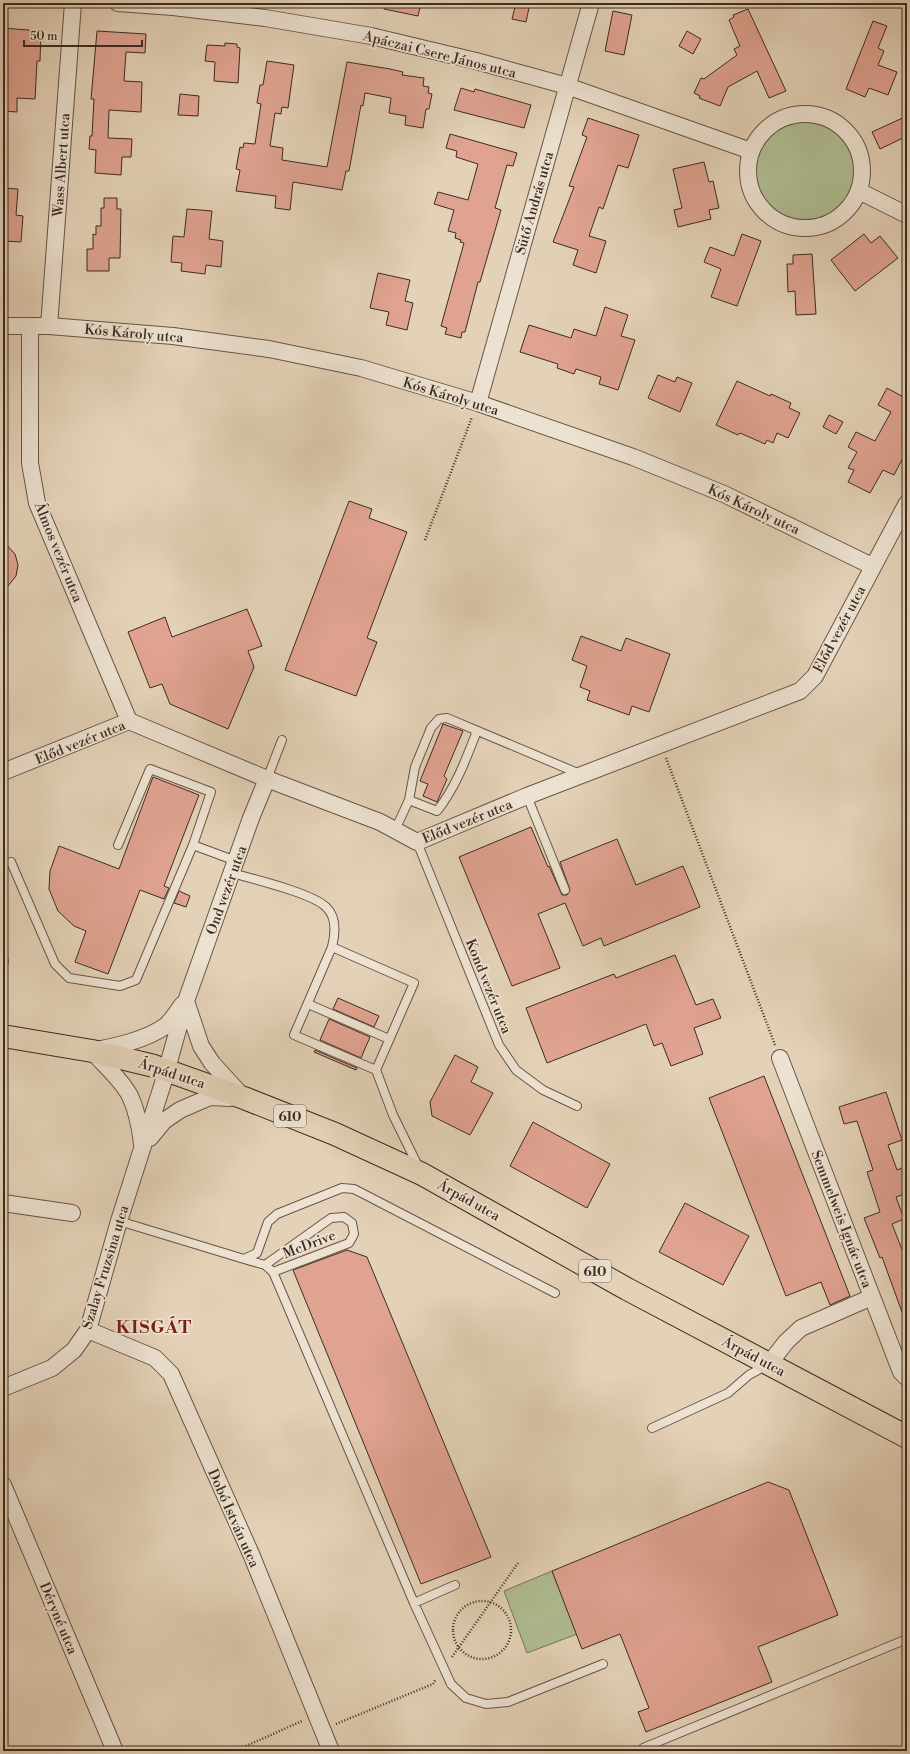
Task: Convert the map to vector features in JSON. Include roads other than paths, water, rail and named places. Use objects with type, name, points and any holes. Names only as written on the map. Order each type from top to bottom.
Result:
[{"type":"main road","name":"Árpád utca","points":[[3,1036],[92,1051],[154,1066],[244,1098],[336,1134],[422,1174],[627,1289],[907,1437]]},
{"type":"street","name":"Wass Albert utca","points":[[49,326],[73,3]]},
{"type":"street","name":"Apáczai Csere János utca","points":[[118,3],[173,7],[265,18],[371,36],[476,61],[567,86],[751,151]]},
{"type":"street","name":"Sütő András utca","points":[[478,403],[591,3]]},
{"type":"street","points":[[798,114],[818,114],[836,122],[850,135],[859,152],[862,171],[859,191],[848,208],[832,221],[813,228],[792,227],[773,219],[758,205],[749,187],[747,166],[751,151],[752,146],[763,130],[779,119],[798,114]]},
{"type":"street","points":[[859,191],[907,215]]},
{"type":"street","name":"Kós Károly utca","points":[[3,326],[49,326],[173,336],[269,349],[361,368],[478,403],[633,456],[724,494],[872,566]]},
{"type":"street","name":"Álmos vezér utca","points":[[30,326],[30,463],[37,503],[129,721]]},
{"type":"street","name":"Előd vezér utca","points":[[3,772],[129,721],[267,779],[380,822],[417,842],[527,796],[800,691],[815,676],[872,566],[907,503]]},
{"type":"street","name":"Ond vezér utca","points":[[166,1071],[186,1001],[267,779]]},
{"type":"street","points":[[186,1001],[201,1046],[212,1063],[244,1098]]},
{"type":"street","name":"Ond vezér utca","points":[[92,1051],[131,1042],[153,1033],[165,1026],[186,1001]]},
{"type":"street","name":"Szalay Fruzsina utca","points":[[92,1051],[124,1087],[130,1096],[139,1120],[142,1149]]},
{"type":"street","name":"Semmelweis Ignác utca","points":[[780,1058],[901,1372],[907,1378]]},
{"type":"street","name":"Szalay Fruzsina utca","points":[[3,1388],[52,1368],[74,1350],[88,1330],[119,1221],[166,1071]]},
{"type":"street","name":"Szalay Fruzsina utca","points":[[142,1149],[164,1121],[180,1110],[210,1097],[244,1098]]},
{"type":"street","points":[[3,1203],[72,1213]]},
{"type":"street","points":[[769,1364],[786,1342],[802,1328],[872,1296]]},
{"type":"street","name":"Dobó István utca","points":[[88,1330],[155,1358],[171,1374],[251,1554],[331,1751]]},
{"type":"street","name":"Déryné utca","points":[[3,1485],[115,1751]]},
{"type":"lane","points":[[394,830],[409,800],[415,767],[431,728],[439,719],[447,718],[582,775]]},
{"type":"lane","points":[[409,800],[437,811],[445,801],[458,779],[477,731]]},
{"type":"lane","points":[[267,779],[282,740]]},
{"type":"lane","points":[[11,862],[55,964],[69,978],[120,986],[136,980],[193,845],[211,792],[150,769],[118,845]]},
{"type":"lane","points":[[527,796],[565,890]]},
{"type":"lane","name":"Kond vezér utca","points":[[417,842],[499,1045],[516,1070],[543,1090],[577,1106]]},
{"type":"lane","points":[[193,845],[234,867],[316,900],[327,907],[333,918],[335,934],[332,948],[294,1035],[376,1070],[394,1115],[422,1174]]},
{"type":"lane","points":[[332,948],[414,983],[376,1070]]},
{"type":"lane","points":[[308,1004],[390,1039]]},
{"type":"lane","points":[[244,1259],[257,1252],[268,1222],[277,1214],[342,1188],[354,1189],[555,1293]]},
{"type":"lane","name":"McDrive","points":[[265,1265],[332,1218],[344,1217],[352,1223],[354,1234],[348,1243],[273,1272]]},
{"type":"lane","points":[[119,1221],[265,1265],[273,1272],[443,1668],[451,1684],[466,1698],[486,1704],[508,1702],[603,1664]]},
{"type":"lane","points":[[652,1428],[728,1393],[749,1375],[769,1364]]},
{"type":"lane","points":[[414,1603],[455,1585]]},
{"type":"lane","points":[[643,1748],[907,1639]]},
{"type":"district","name":"KISGÁT","points":[[154,1327]]}]
